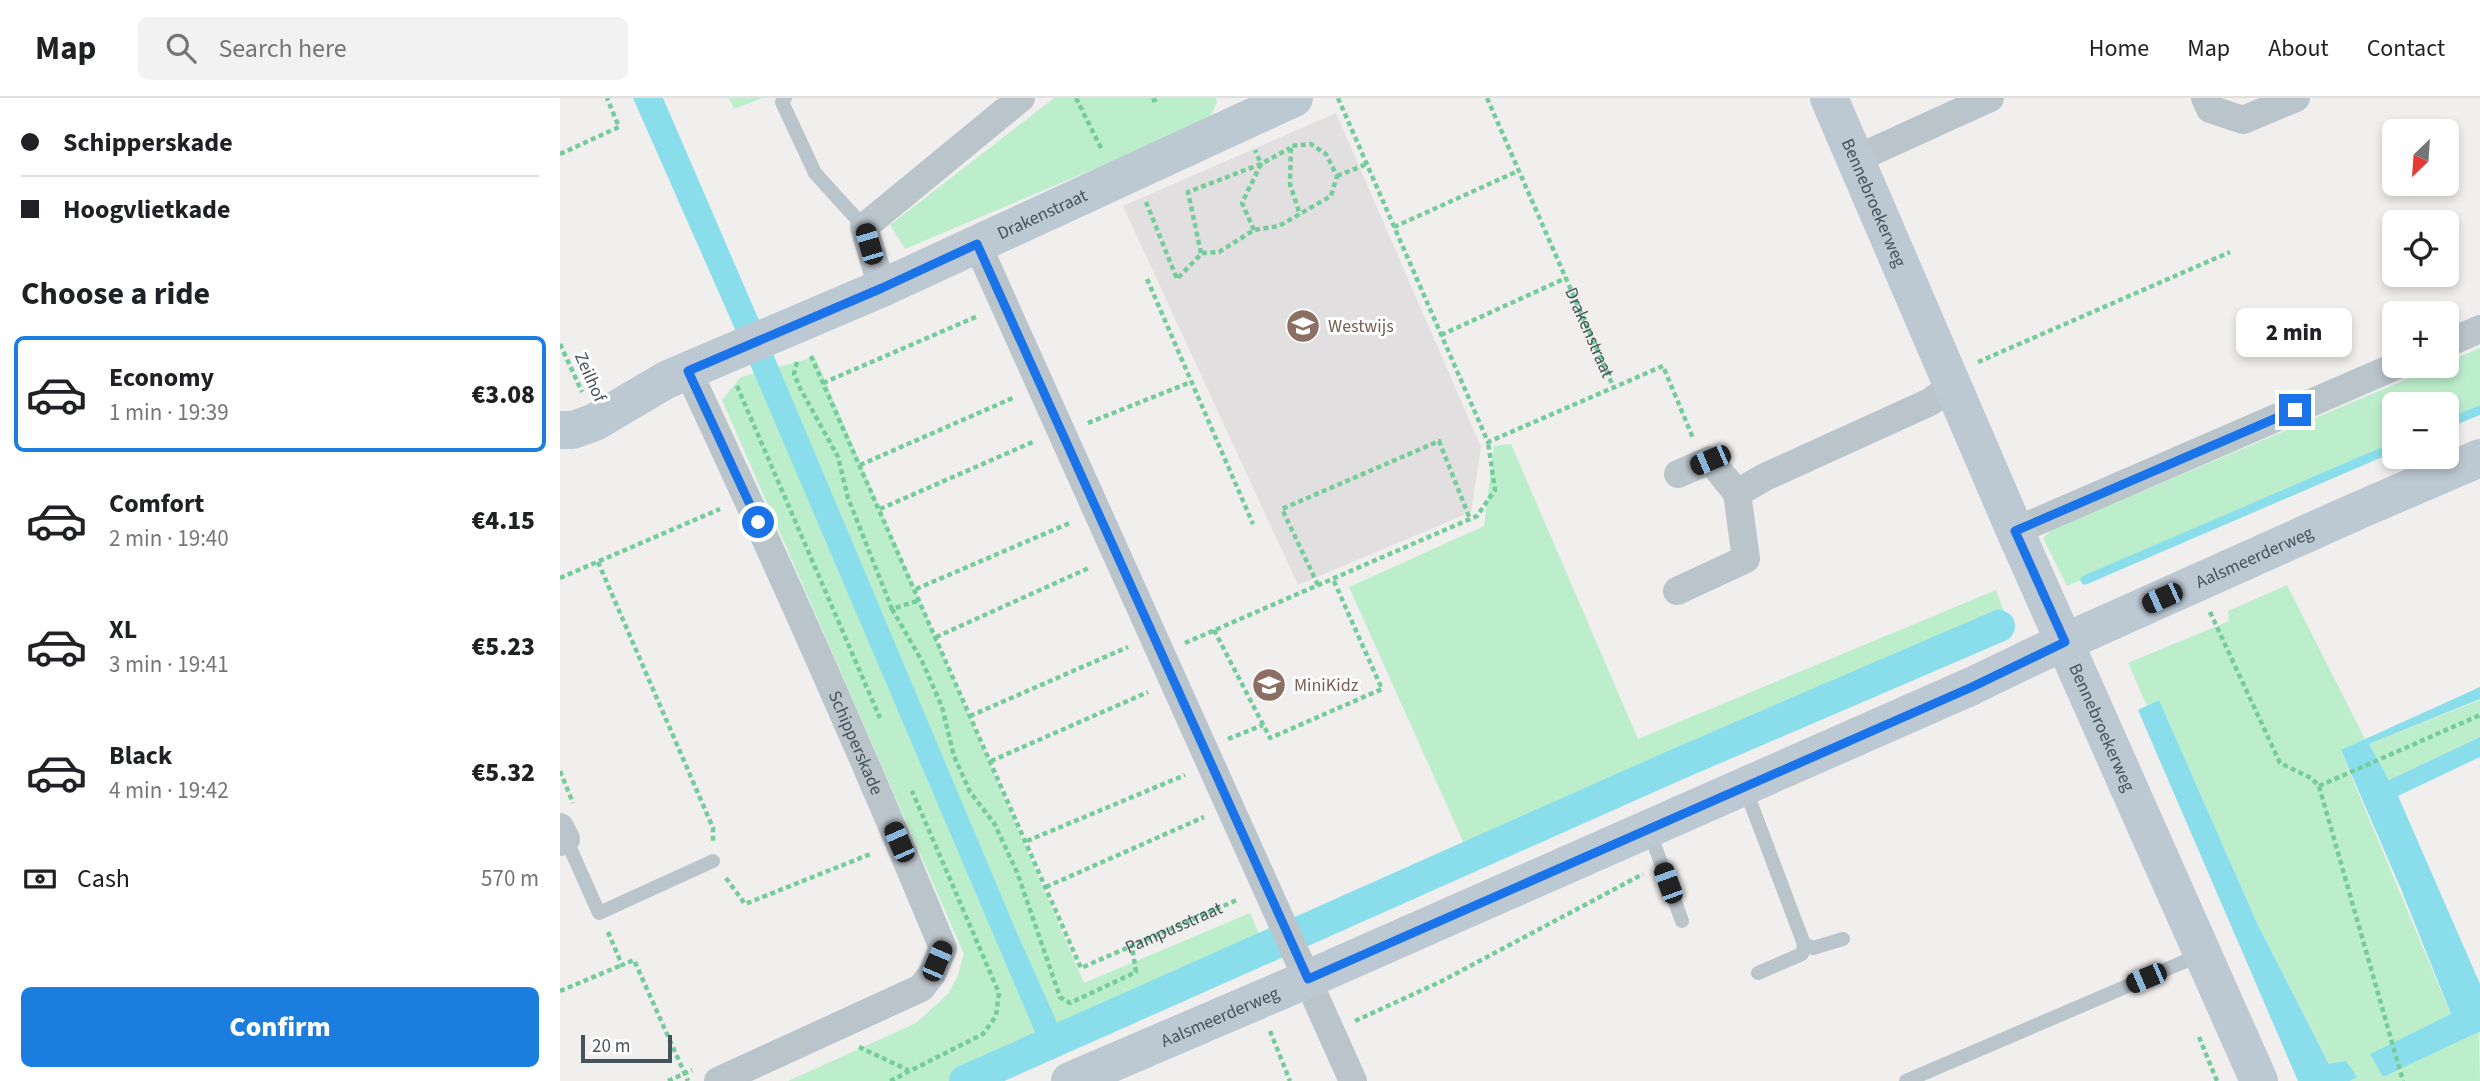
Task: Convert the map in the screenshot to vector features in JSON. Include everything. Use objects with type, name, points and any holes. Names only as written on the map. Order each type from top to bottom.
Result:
[{"type":"street","points":[[882,288],[864,227],[1021,98]]},
{"type":"street","name":"Drakenstraat","points":[[577,426],[666,380],[723,356],[796,335],[882,288],[1126,175],[1239,109],[1294,98]]},
{"type":"street","name":"Bennebroekerweg","points":[[1829,98],[2015,531],[2259,1081]]},
{"type":"street","points":[[1856,159],[1990,98]]},
{"type":"street","points":[[2206,98],[2210,109],[2243,121],[2297,98]]},
{"type":"street","points":[[977,244],[1042,387],[1073,428],[1100,514],[1117,555],[1353,1081]]},
{"type":"street","points":[[2459,338],[2480,329]]},
{"type":"street","name":"Schipperskade","points":[[688,371],[747,497],[943,948],[932,974],[920,988],[718,1081]]},
{"type":"street","points":[[2015,531],[2382,372]]},
{"type":"street","points":[[1737,493],[1765,477],[1930,402],[1951,380]]},
{"type":"street","name":"Aalsmeerderweg","points":[[1070,1081],[1305,971],[1648,829],[1972,687],[2065,642],[2480,458]]},
{"type":"street","points":[[1678,474],[1710,460],[1737,493],[1746,559],[1678,591]]},
{"type":"lane","points":[[785,98],[782,102],[815,173],[864,227]]},
{"type":"lane","points":[[1745,786],[1804,944],[1802,954],[1758,973]]},
{"type":"lane","points":[[1648,829],[1682,921]]},
{"type":"lane","points":[[562,836],[599,913],[713,861]]},
{"type":"lane","points":[[1804,944],[1813,948],[1843,939]]},
{"type":"lane","points":[[1906,1081],[2203,953]]},
{"type":"path","points":[[560,154],[619,127],[607,98]]},
{"type":"path","points":[[1076,98],[1126,175],[1177,279],[1202,253],[1219,252],[1254,230],[1279,226],[1331,196],[1337,176],[1326,154],[1311,144],[1291,148],[1261,164],[1188,192],[1202,253]]},
{"type":"path","points":[[1152,101],[1160,98]]},
{"type":"path","points":[[970,716],[1133,645],[1159,646],[1214,630],[1333,579],[1477,516],[1495,490],[1488,442],[1338,98]]},
{"type":"path","name":"Drakenstraat","points":[[1486,98],[1613,386]]},
{"type":"path","points":[[1239,109],[1261,164],[1242,203],[1254,230]]},
{"type":"path","points":[[1291,148],[1290,184],[1300,215]]},
{"type":"path","points":[[1337,176],[1367,164]]},
{"type":"path","points":[[1394,227],[1518,172]]},
{"type":"path","points":[[1951,380],[2230,252]]},
{"type":"path","name":"Drakenstraat","points":[[1441,335],[1566,278]]},
{"type":"path","points":[[1147,279],[1254,524]]},
{"type":"path","points":[[823,383],[1004,302]]},
{"type":"path","points":[[796,335],[808,349],[1046,887],[1232,808]]},
{"type":"path","points":[[796,335],[794,374],[838,457],[848,498],[892,609],[922,660],[942,707],[954,756],[970,792],[994,823],[1017,872],[1060,997],[1070,1003],[1136,972],[1132,946]]},
{"type":"path","name":"Zeilhof","points":[[560,344],[577,426]]},
{"type":"path","name":"Drakenstraat","points":[[1488,442],[1663,366],[1700,453],[1710,460]]},
{"type":"path","points":[[880,509],[1191,382]]},
{"type":"path","points":[[860,465],[1042,387]]},
{"type":"path","points":[[1318,585],[1282,509],[1439,441],[1470,519]]},
{"type":"path","points":[[560,578],[747,497]]},
{"type":"path","points":[[916,589],[1079,519],[1100,514]]},
{"type":"path","points":[[936,637],[1117,555]]},
{"type":"path","points":[[598,562],[713,828],[713,861],[745,904],[899,842]]},
{"type":"path","points":[[1214,630],[1270,738],[1382,689],[1333,579]]},
{"type":"path","points":[[892,609],[920,600]]},
{"type":"path","points":[[2210,611],[2280,763],[2311,778],[2319,786],[2403,1081]]},
{"type":"path","points":[[991,761],[1175,682]]},
{"type":"path","points":[[2319,786],[2480,715]]},
{"type":"path","points":[[1027,841],[1208,756],[1263,725]]},
{"type":"path","points":[[1332,1032],[1440,982],[1661,864]]},
{"type":"path","name":"Pampusstraat","points":[[1046,887],[1081,968],[1244,898],[1266,883]]},
{"type":"path","points":[[599,913],[622,965]]},
{"type":"path","points":[[560,991],[634,960],[688,1081]]},
{"type":"path","points":[[1268,1027],[1290,1081]]},
{"type":"path","points":[[827,1031],[909,1070]]},
{"type":"shaded area","name":"Westwijs","points":[[1336,113],[1481,447],[1471,512],[1298,585],[1123,206]]},
{"type":"green space","points":[[729,98],[762,98],[734,109]]},
{"type":"green space","points":[[1054,98],[1216,98],[1217,102],[1208,121],[905,249],[890,225]]},
{"type":"green space","points":[[2480,348],[2480,405],[2459,414],[2459,392],[2382,392],[2382,447],[2067,586],[2043,538],[2053,529],[2410,378],[2459,378],[2459,357]]},
{"type":"green space","points":[[815,357],[1084,983],[1250,913],[1268,948],[963,1081],[788,1081],[916,1023],[948,994],[957,978],[964,954],[722,400],[741,377]]},
{"type":"green space","points":[[1511,444],[1638,739],[1996,590],[2008,622],[1470,857],[1349,587],[1484,526],[1494,446]]},
{"type":"green space","points":[[2287,585],[2365,739],[2341,751],[2451,1015],[2371,1054],[2383,1077],[2479,1032],[2480,1081],[2350,1081],[2357,1077],[2330,1065],[2257,923],[2159,700],[2147,706],[2128,663],[2229,621],[2228,611]]},
{"type":"green space","points":[[2480,700],[2480,737],[2389,780],[2369,744]]},
{"type":"water","points":[[633,98],[663,98],[758,318],[1060,1029],[1038,1039],[738,336]]},
{"type":"water","points":[[2480,687],[2480,699],[2369,744],[2389,780],[2480,737],[2480,757],[2398,796],[2480,984],[2480,1033],[2383,1077],[2370,1054],[2451,1014],[2341,750]]},
{"type":"water","points":[[2159,700],[2257,923],[2329,1064],[2346,1061],[2357,1077],[2350,1081],[2298,1081],[2138,710]]},
{"type":"waterway","points":[[2459,419],[2480,410]]},
{"type":"waterway","points":[[2085,580],[2382,452]]},
{"type":"waterway","points":[[965,1081],[1678,764],[1999,626]]},
{"type":"place","name":"Westwijs","points":[[1303,326]]},
{"type":"place","name":"MiniKidz","points":[[1269,685]]},
{"type":"route","points":[[758,522],[688,371],[977,244],[1308,979],[1972,687],[2065,642],[2015,531],[2295,410]]}]
